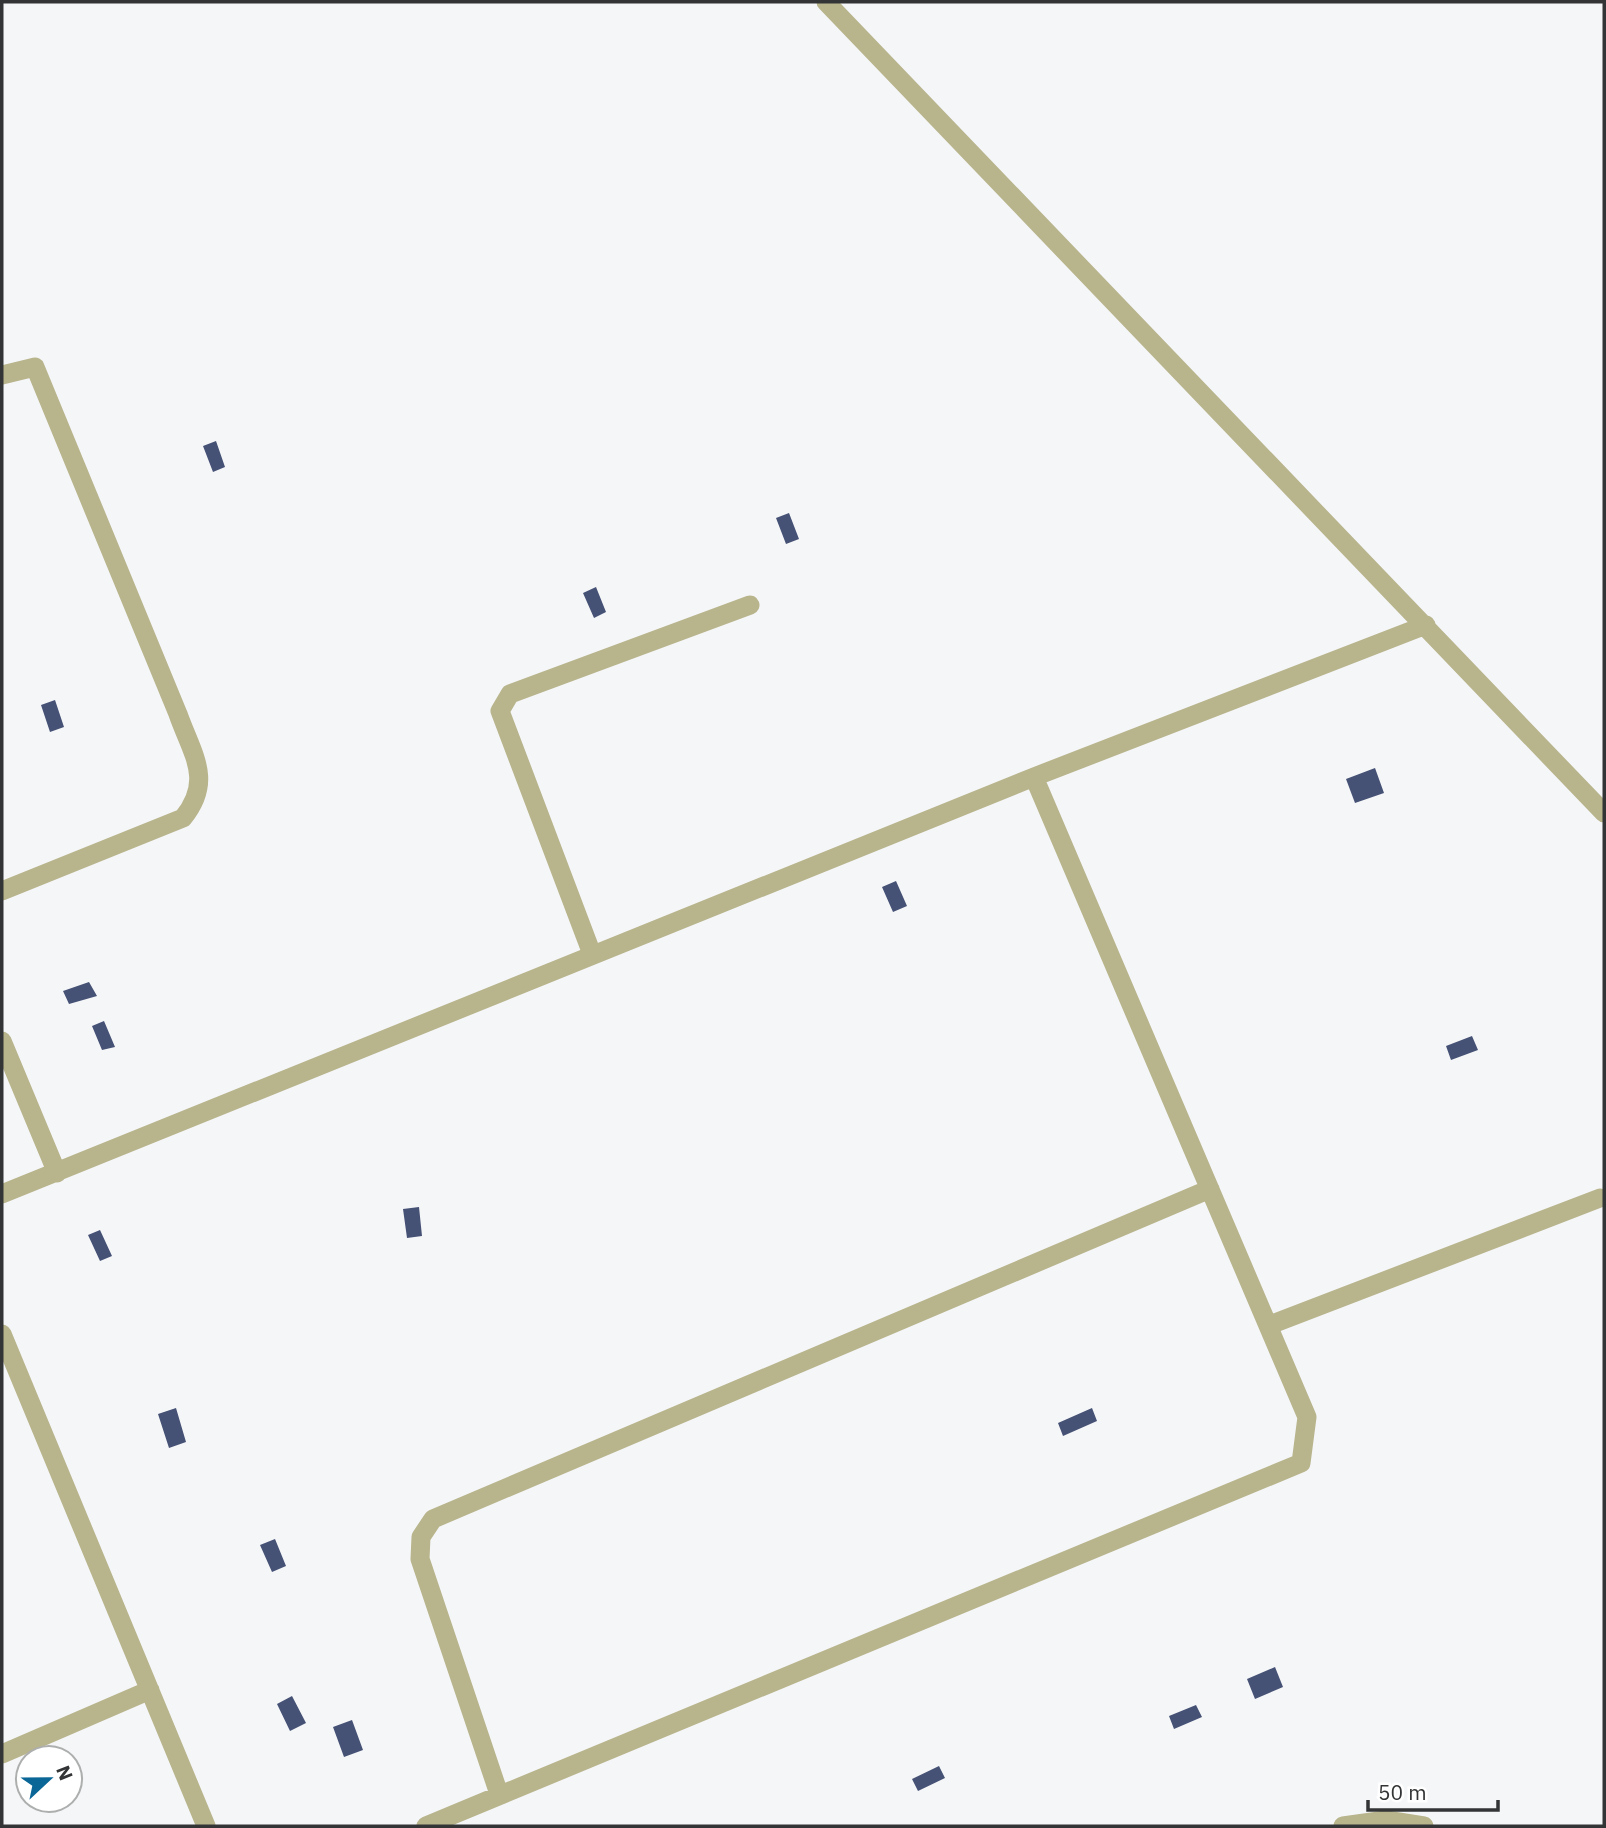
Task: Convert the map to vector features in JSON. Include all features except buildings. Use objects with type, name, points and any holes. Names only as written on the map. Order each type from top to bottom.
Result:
[{"type":"street","points":[[826,2],[1604,813]]},
{"type":"street","points":[[2,375],[35,367],[178,714],[198,771],[200,786],[196,802],[183,818],[2,891]]},
{"type":"street","points":[[592,954],[499,711],[510,694],[750,605]]},
{"type":"street","points":[[2,1194],[1034,777],[1426,625]]},
{"type":"street","points":[[426,1826],[1301,1463],[1307,1417],[1034,777]]},
{"type":"street","points":[[2,1041],[57,1174]]},
{"type":"street","points":[[499,1794],[421,1559],[421,1537],[433,1519],[1210,1189]]},
{"type":"street","points":[[1270,1325],[1600,1198]]},
{"type":"street","points":[[2,1334],[206,1826]]},
{"type":"street","points":[[2,1754],[150,1690]]},
{"type":"street","points":[[1343,1826],[1386,1820],[1424,1826]]}]
